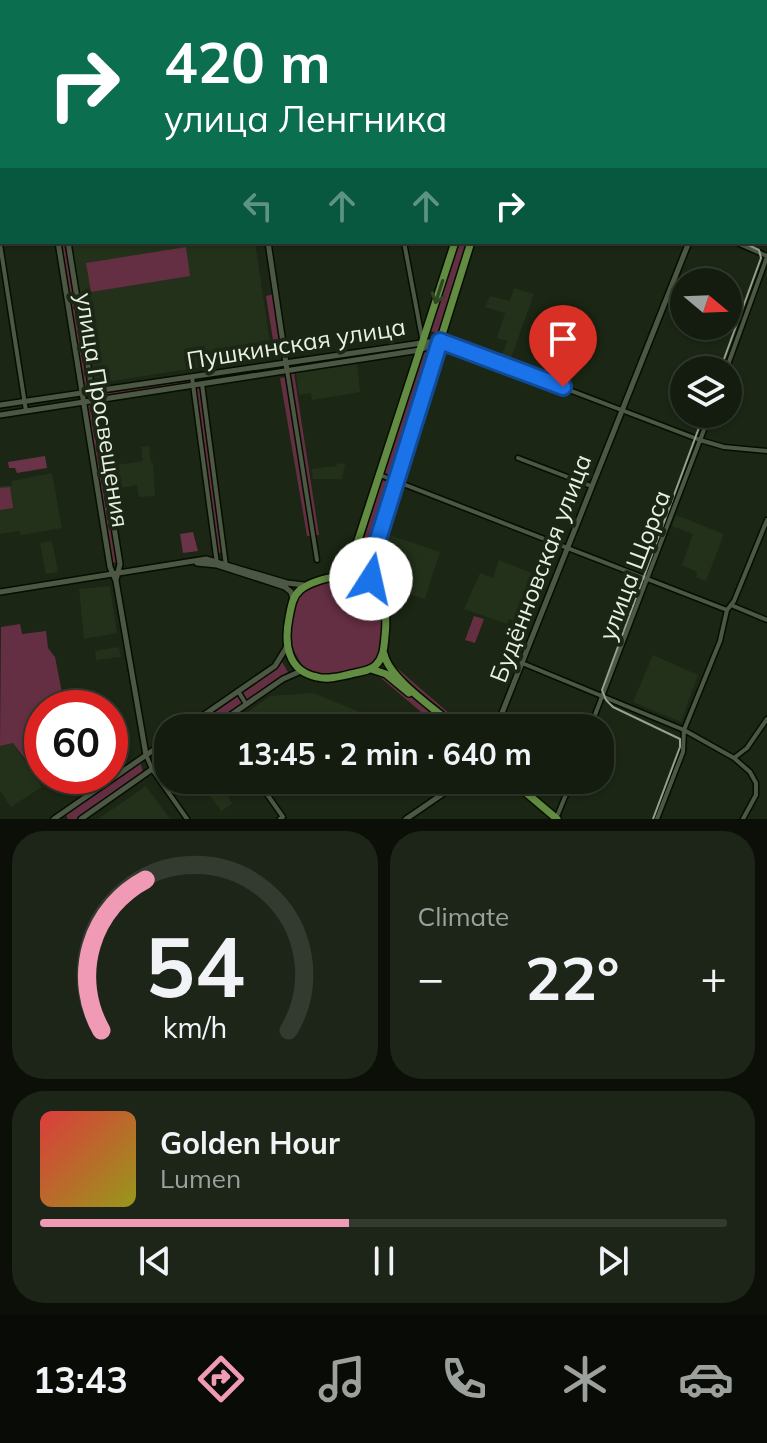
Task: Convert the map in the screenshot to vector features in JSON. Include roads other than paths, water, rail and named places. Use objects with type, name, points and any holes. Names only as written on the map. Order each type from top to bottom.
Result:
[{"type":"main road","name":"улица Просвещения","points":[[58,244],[110,567],[116,576],[146,755]]},
{"type":"main road","name":"улица Просвещения","points":[[68,244],[120,564],[116,576]]},
{"type":"main road","points":[[268,244],[287,370]]},
{"type":"main road","points":[[347,574],[454,244]]},
{"type":"main road","points":[[441,714],[394,674],[385,662],[387,610],[371,579],[370,565],[470,244]]},
{"type":"main road","name":"Будённовская улица","points":[[502,714],[688,244]]},
{"type":"main road","name":"Пушкинская улица","points":[[0,415],[287,370],[440,341]]},
{"type":"main road","name":"Пушкинская улица","points":[[0,405],[286,361],[422,346]]},
{"type":"main road","points":[[0,593],[199,563],[218,563],[285,587],[291,592],[293,600],[286,648],[275,666],[205,714]]},
{"type":"main road","points":[[225,566],[296,585],[311,584]]},
{"type":"main road","points":[[293,600],[320,577],[358,573],[371,579]]},
{"type":"main road","points":[[286,648],[301,671],[325,679],[371,669],[391,678],[434,714]]},
{"type":"main road","points":[[371,669],[383,653]]},
{"type":"main road","points":[[232,714],[283,679],[301,671]]},
{"type":"main road","points":[[54,819],[64,816],[154,750]]},
{"type":"main road","points":[[81,819],[152,769]]},
{"type":"main road","points":[[406,819],[443,794]]},
{"type":"main road","points":[[528,794],[558,818]]},
{"type":"main road","points":[[533,794],[558,818]]},
{"type":"street","points":[[0,244],[26,411]]},
{"type":"street","points":[[404,244],[422,346]]},
{"type":"street","points":[[731,356],[767,257],[739,244]]},
{"type":"street","points":[[440,341],[700,440],[724,447],[767,451]]},
{"type":"street","points":[[287,370],[317,560]]},
{"type":"street","points":[[200,375],[225,566]]},
{"type":"street","points":[[192,377],[218,563]]},
{"type":"street","name":"улица Щорса","points":[[595,714],[705,428]]},
{"type":"street","points":[[518,458],[591,486]]},
{"type":"street","points":[[380,475],[567,546],[647,581],[767,620]]},
{"type":"street","points":[[657,819],[683,752],[684,730],[720,641],[729,608],[767,520]]},
{"type":"street","points":[[522,663],[684,730],[734,758],[750,772],[756,783],[756,795],[743,819]]},
{"type":"street","points":[[238,691],[246,704]]},
{"type":"street","points":[[734,758],[747,748],[767,719]]},
{"type":"street","name":"улица Просвещения","points":[[146,755],[152,769],[187,819]]},
{"type":"street","points":[[267,794],[283,817],[280,819]]},
{"type":"street","points":[[558,818],[567,794]]},
{"type":"tram line","points":[[725,356],[761,258],[759,250],[746,244]]},
{"type":"tram line","points":[[653,819],[680,747],[680,739],[613,707],[602,690],[699,428]]}]
